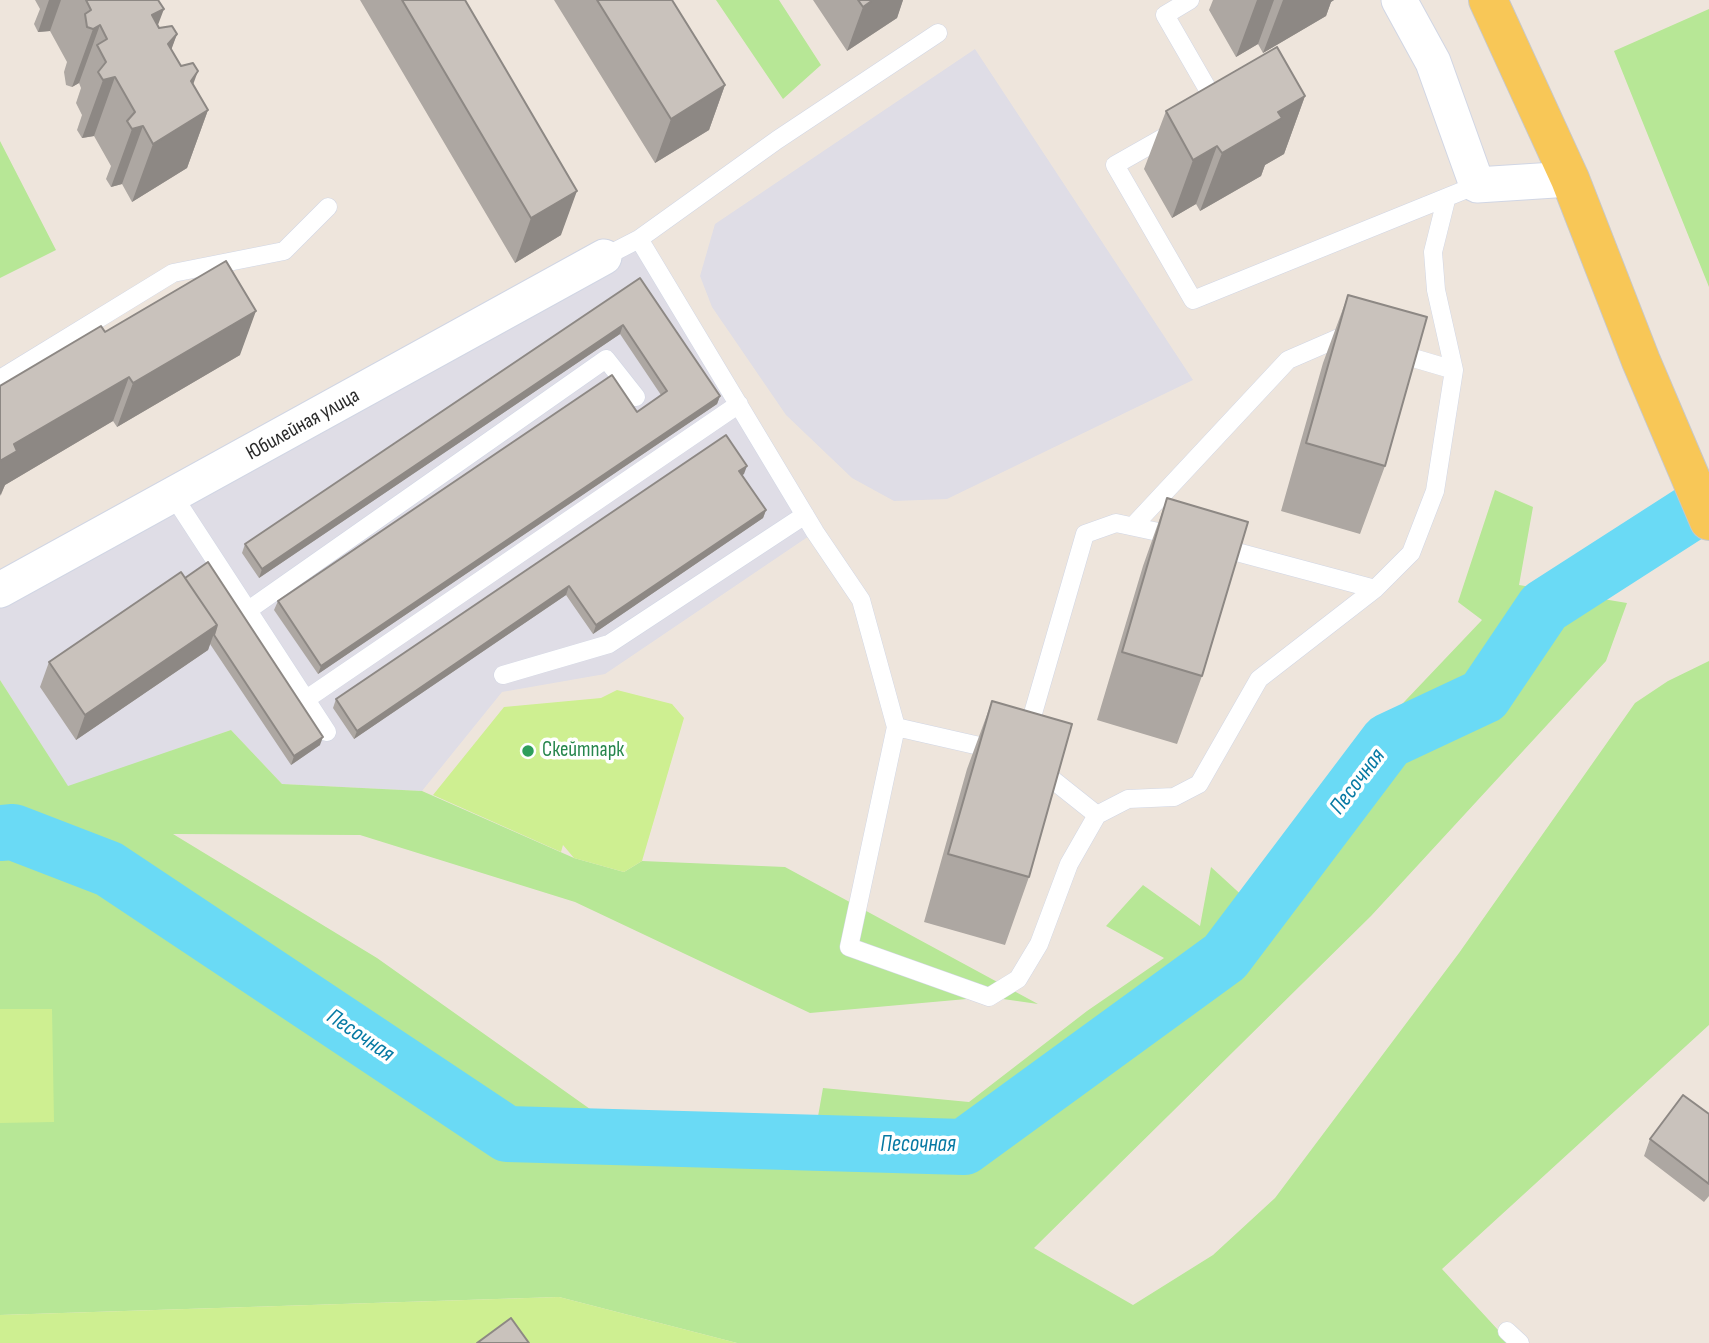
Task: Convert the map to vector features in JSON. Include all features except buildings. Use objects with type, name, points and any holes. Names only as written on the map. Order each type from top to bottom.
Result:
[{"type":"main road","points":[[1488,0],[1570,179],[1641,361],[1709,521]]},
{"type":"street","points":[[1399,0],[1433,62],[1477,185],[1570,179]]},
{"type":"street","name":"Юбилейная улица","points":[[0,590],[604,257]]},
{"type":"lane","points":[[1190,0],[1165,15],[1218,107],[1115,165],[1193,300],[1446,200],[1477,185]]},
{"type":"lane","points":[[604,257],[639,239],[777,140],[939,33]]},
{"type":"lane","points":[[639,239],[805,515],[861,600],[896,727],[849,947],[989,997],[1018,979],[1039,944],[1069,864],[1097,815],[1128,799],[1174,797],[1199,784],[1259,680],[1375,589],[1411,553],[1435,491],[1454,370],[1436,290],[1433,252],[1446,200]]},
{"type":"lane","points":[[0,379],[173,273],[284,251],[328,207]]},
{"type":"lane","points":[[1135,524],[1288,360],[1341,337],[1454,370]]},
{"type":"lane","points":[[247,611],[606,359],[636,397]]},
{"type":"lane","points":[[305,700],[739,404]]},
{"type":"lane","points":[[174,496],[327,733]]},
{"type":"lane","points":[[503,675],[609,644],[805,515]]},
{"type":"lane","points":[[1097,815],[1021,755],[1085,534],[1116,523],[1135,524],[1375,589]]},
{"type":"lane","points":[[896,727],[1009,752]]},
{"type":"shaded area","points":[[975,49],[1193,380],[947,499],[894,501],[852,478],[786,415],[712,307],[700,276],[715,224]]},
{"type":"shaded area","points":[[639,239],[815,532],[605,674],[502,692],[422,791],[282,784],[231,730],[68,787],[0,680],[0,590]]},
{"type":"green space","points":[[716,0],[779,0],[821,65],[783,99]]},
{"type":"green space","points":[[1709,9],[1709,287],[1614,51]]},
{"type":"green space","points":[[0,141],[56,250],[0,278]]},
{"type":"green space","points":[[1495,490],[1533,507],[1519,585],[1627,603],[1606,661],[1371,916],[1034,1248],[1133,1305],[1213,1255],[1275,1198],[1459,953],[1635,703],[1668,681],[1709,661],[1709,1025],[1442,1269],[1510,1343],[737,1343],[559,1297],[0,1315],[0,680],[68,786],[231,730],[282,784],[422,791],[574,858],[624,872],[642,861],[785,867],[1038,1004],[989,997],[810,1013],[575,902],[360,835],[173,834],[377,958],[590,1109],[810,1162],[823,1088],[969,1102],[1087,1011],[1164,958],[1106,926],[1143,885],[1200,926],[1211,867],[1271,922],[1381,779],[1386,721],[1482,620],[1458,602]]},
{"type":"green space","points":[[617,690],[672,704],[684,718],[642,861],[624,872],[574,858],[563,845],[561,852],[433,795],[504,707],[601,698]]},
{"type":"green space","points":[[0,1009],[52,1009],[54,1122],[0,1123]]},
{"type":"green space","points":[[559,1297],[737,1343],[0,1343],[0,1315]]},
{"type":"waterway","name":"Песочная","points":[[0,833],[13,832],[109,869],[507,1134],[964,1147],[1225,957],[1388,741],[1484,696],[1544,607],[1709,501]]},
{"type":"place","name":"Скейтпарк","points":[[528,751]]}]
